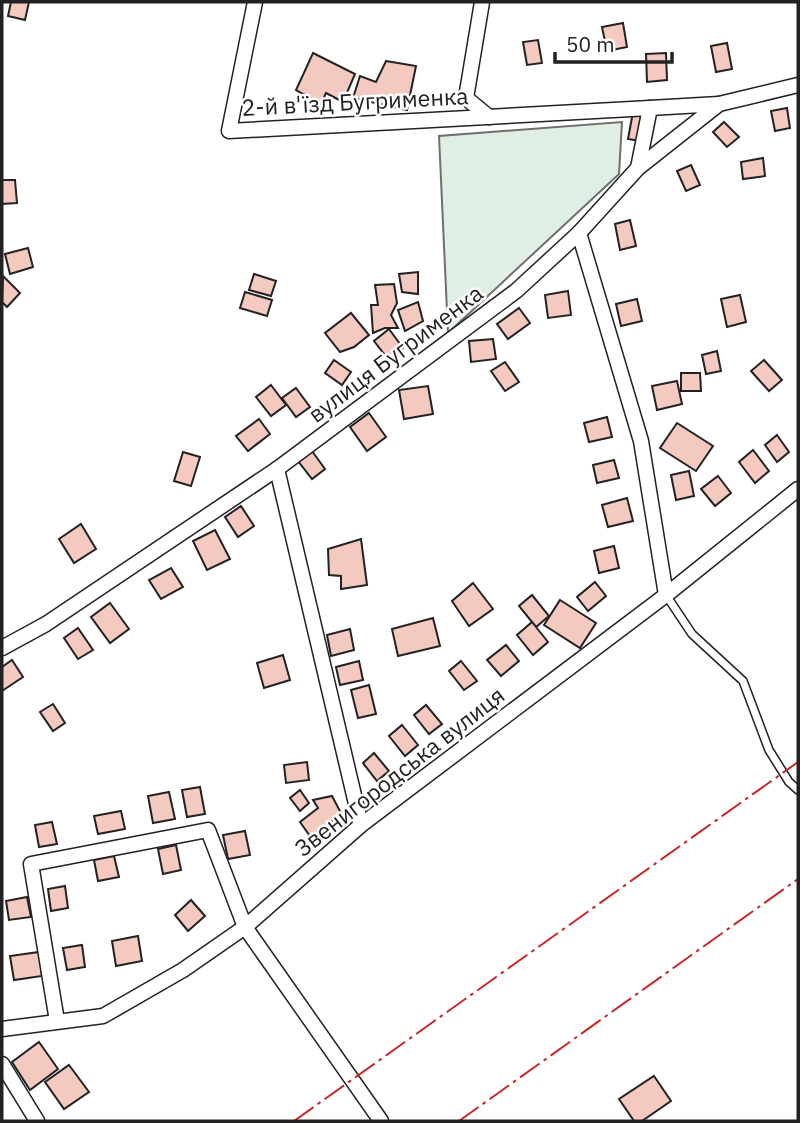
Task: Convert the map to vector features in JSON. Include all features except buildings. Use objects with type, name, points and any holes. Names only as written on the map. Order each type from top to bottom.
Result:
[{"type":"street","name":"2-й в'їзд Бугрименка","points":[[255,2],[229,131],[489,117]]},
{"type":"street","points":[[482,2],[466,98],[489,117],[719,104]]},
{"type":"street","name":"вулиця Бугрименка","points":[[2,649],[46,624],[277,469],[516,291],[579,233],[638,168],[719,104],[798,85]]},
{"type":"street","points":[[638,168],[650,108]]},
{"type":"street","points":[[579,233],[641,440],[666,595]]},
{"type":"street","points":[[277,469],[361,825]]},
{"type":"street","name":"Звенигородська вулиця","points":[[2,1029],[103,1016],[183,970],[245,927],[361,825],[666,595],[798,489]]},
{"type":"street","points":[[57,1021],[31,864],[208,830],[245,927],[381,1121]]},
{"type":"street","points":[[2,1064],[37,1121]]},
{"type":"lane","points":[[666,595],[692,634],[743,681],[769,750],[789,782],[798,790]]},
{"type":"green space","points":[[622,122],[619,174],[448,333],[439,136]]},
{"type":"power","points":[[294,1121],[798,762]]},
{"type":"power","points":[[459,1121],[798,879]]}]
